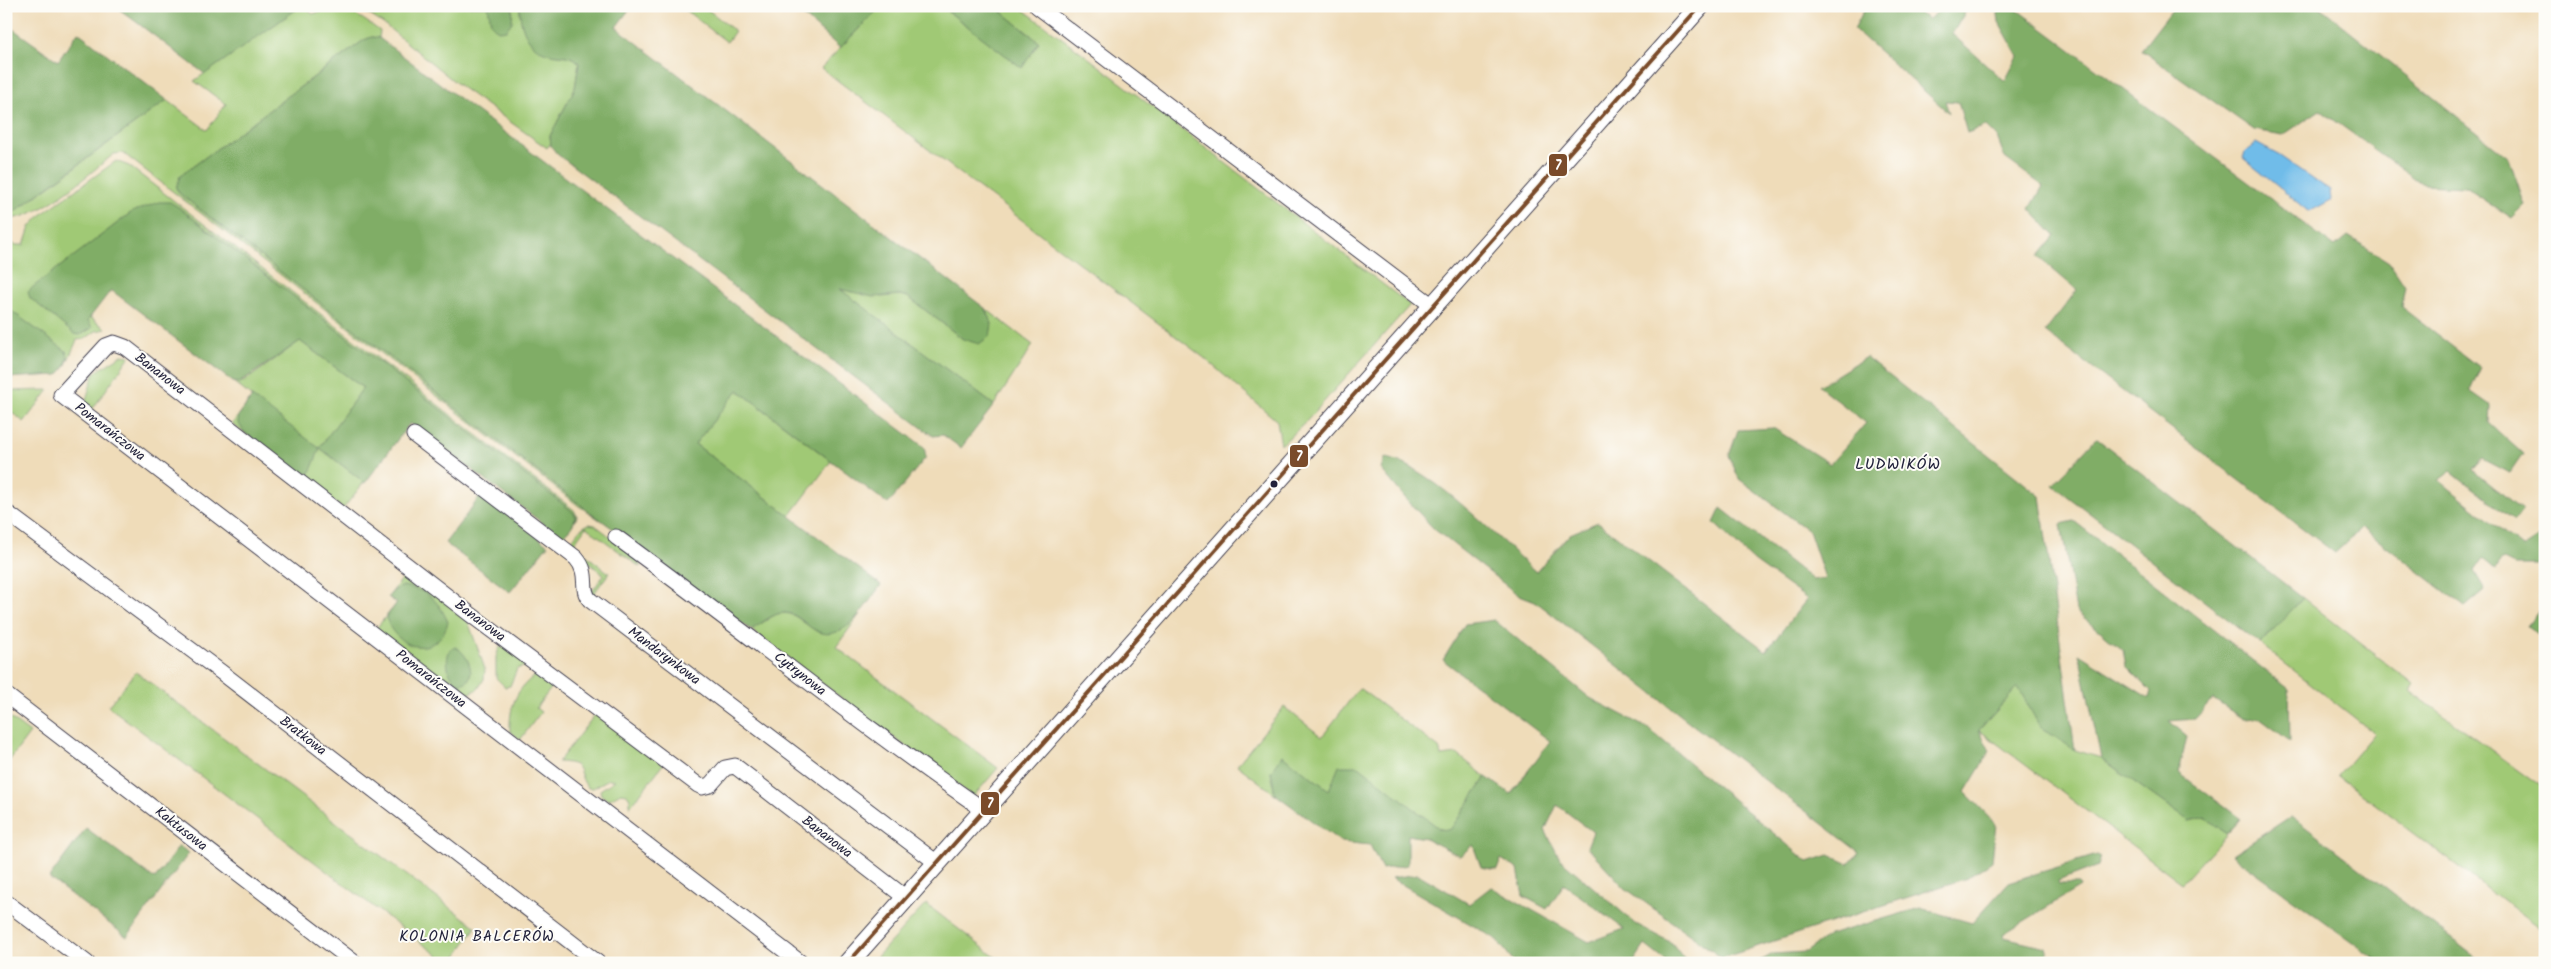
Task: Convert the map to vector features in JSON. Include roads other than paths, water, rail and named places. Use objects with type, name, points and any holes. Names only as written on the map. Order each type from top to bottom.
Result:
[{"type":"street","points":[[1037,6],[1434,307]]},
{"type":"street","points":[[848,963],[1700,6]]},
{"type":"street","name":"Bananowa","points":[[61,395],[106,346],[114,344],[125,347],[470,614],[698,784],[706,787],[710,786],[725,768],[735,766],[906,898]]},
{"type":"street","name":"Pomarańczowa","points":[[61,395],[801,963]]},
{"type":"street","name":"Mandarynkowa","points":[[414,435],[576,558],[585,571],[585,592],[590,600],[937,863]]},
{"type":"street","name":"Bratkowa","points":[[6,512],[221,672],[598,963]]},
{"type":"street","name":"Cytrynowa","points":[[616,537],[730,620],[908,757],[984,810]]},
{"type":"street","name":"Kaktusowa","points":[[6,694],[355,963]]},
{"type":"street","points":[[6,902],[86,963]]},
{"type":"water","points":[[2256,143],[2280,156],[2330,191],[2331,200],[2309,212],[2243,158],[2245,152]]},
{"type":"district","name":"LUDWIKÓW","points":[[1898,464]]},
{"type":"district","name":"KOLONIA BALCERÓW","points":[[477,937]]}]
